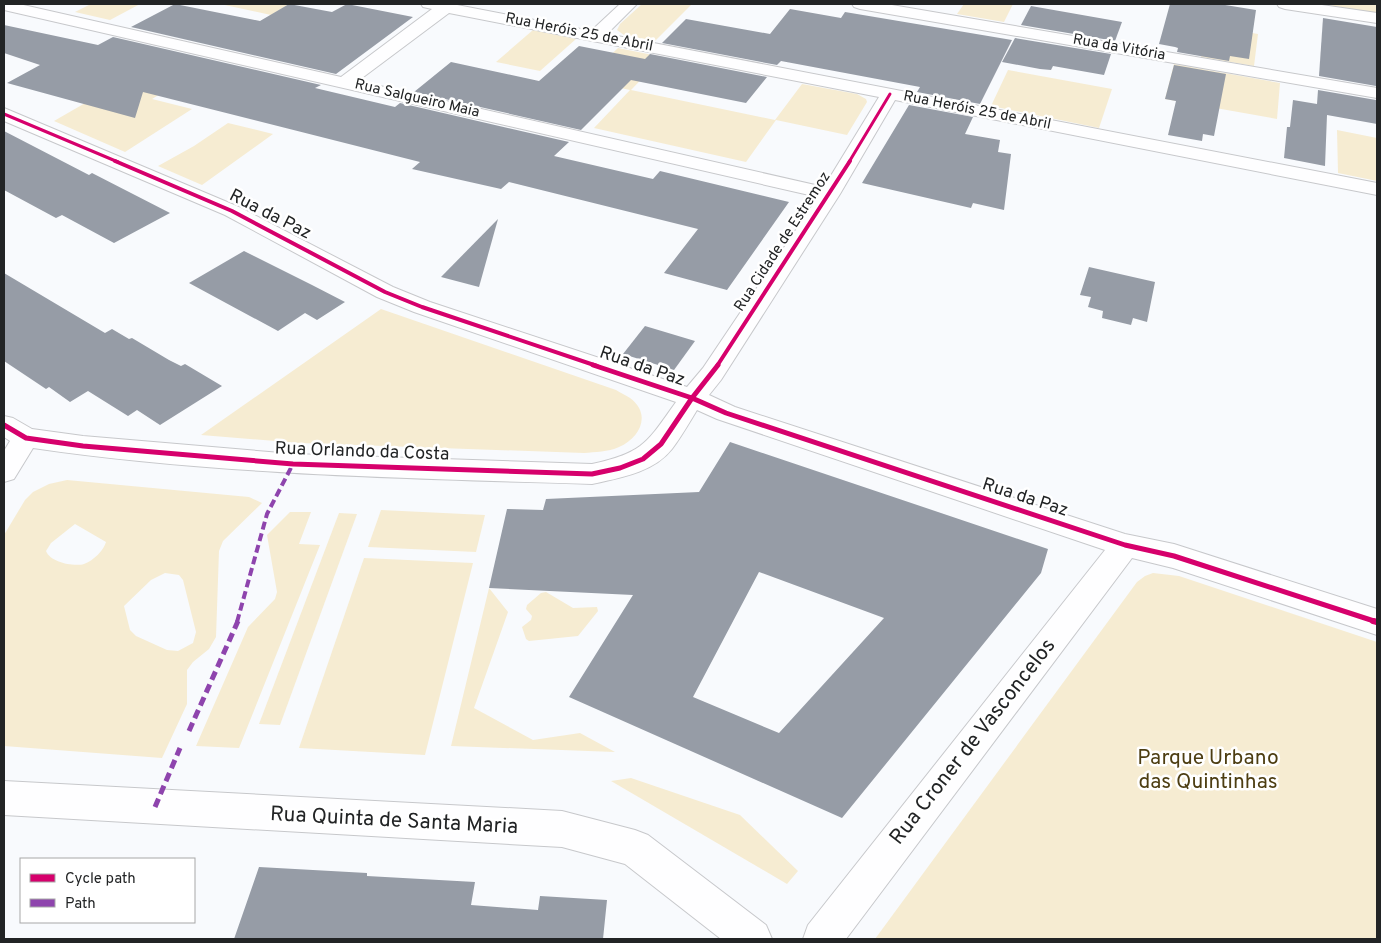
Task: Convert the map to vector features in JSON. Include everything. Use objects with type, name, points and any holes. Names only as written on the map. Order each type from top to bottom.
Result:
[{"type":"street","points":[[595,36],[629,4]]},
{"type":"street","name":"Rua da Vitória","points":[[860,4],[1377,93]]},
{"type":"street","points":[[1285,4],[1377,18]]},
{"type":"street","name":"Rua Salgueiro Maia","points":[[4,5],[830,194]]},
{"type":"street","points":[[345,82],[438,5]]},
{"type":"street","name":"Rua Heróis 25 de Abril","points":[[438,5],[1377,189]]},
{"type":"street","name":"Rua Cidade de Estremoz","points":[[692,398],[712,374],[830,194],[890,94]]},
{"type":"street","name":"Rua da Paz","points":[[4,114],[232,210],[385,292],[422,308],[692,398],[726,413],[1125,545],[1174,556],[1377,622]]},
{"type":"street","name":"Rua Orlando da Costa","points":[[15,432],[83,446],[293,464],[592,474],[620,468],[642,459],[660,444],[692,398]]},
{"type":"street","points":[[4,472],[15,432]]},
{"type":"street","name":"Rua Croner de Vasconcelos","points":[[822,939],[1125,545]]},
{"type":"street","name":"Rua Quinta de Santa Maria","points":[[4,798],[562,829],[635,848],[752,939]]},
{"type":"green space","points":[[91,4],[140,4],[110,20],[75,12]]},
{"type":"green space","points":[[220,4],[289,4],[271,15]]},
{"type":"green space","points":[[642,4],[692,4],[655,41],[624,35],[617,30],[620,24]]},
{"type":"green space","points":[[964,4],[1013,4],[1004,22],[957,14]]},
{"type":"green space","points":[[1377,4],[1377,13],[1328,5]]},
{"type":"green space","points":[[1207,25],[1258,34],[1254,66],[1201,57]]},
{"type":"green space","points":[[533,30],[576,39],[540,71],[496,62]]},
{"type":"green space","points":[[618,48],[663,57],[631,90],[775,120],[802,84],[857,94],[866,99],[867,102],[847,135],[776,120],[746,162],[594,128],[630,90],[584,80]]},
{"type":"green space","points":[[172,53],[212,62],[152,99],[192,109],[125,152],[54,121]]},
{"type":"green space","points":[[1174,64],[1280,83],[1277,119],[1165,99]]},
{"type":"green space","points":[[1008,70],[1112,89],[1099,128],[991,106]]},
{"type":"green space","points":[[228,123],[273,134],[202,185],[158,166],[194,146]]},
{"type":"green space","points":[[1337,130],[1377,138],[1377,181],[1338,173]]},
{"type":"green space","points":[[381,309],[616,390],[630,398],[641,411],[641,425],[638,432],[633,438],[615,449],[584,453],[300,443],[201,435]]},
{"type":"green space","points":[[67,480],[249,497],[262,503],[223,541],[219,551],[216,637],[209,649],[193,662],[187,670],[187,704],[162,758],[4,746],[4,535],[25,500],[33,492],[49,484]],"holes":[[[75,524],[106,542],[101,552],[94,558],[87,563],[79,565],[57,561],[48,555],[46,551],[51,543]],[[165,573],[179,575],[183,580],[196,632],[193,643],[178,651],[167,650],[136,636],[130,630],[124,606],[151,580]]]},
{"type":"green space","points":[[381,510],[485,515],[476,552],[368,547]]},
{"type":"green space","points":[[290,512],[311,512],[299,544],[320,545],[239,748],[196,746],[248,627],[275,599],[277,592],[267,535]]},
{"type":"green space","points":[[339,513],[357,514],[280,725],[259,724]]},
{"type":"green space","points":[[364,558],[473,563],[425,755],[299,748]]},
{"type":"green space","name":"Parque Urbano das Quintinhas","points":[[1153,573],[1179,576],[1377,642],[1377,939],[875,939],[1137,582]]},
{"type":"green space","points":[[489,588],[508,612],[474,708],[533,740],[580,733],[615,752],[451,746]]},
{"type":"green space","points":[[546,592],[573,608],[597,607],[598,611],[578,636],[529,641],[526,639],[522,627],[531,620],[532,616],[526,609],[527,605],[541,593]]},
{"type":"green space","points":[[631,778],[740,815],[798,871],[787,884],[611,781]]},
{"type":"building","points":[[175,4],[260,21],[289,4],[332,12],[347,4],[413,17],[336,74],[131,27]]},
{"type":"building","points":[[1170,4],[1219,4],[1256,10],[1249,59],[1230,56],[1229,61],[1177,52],[1178,48],[1159,44]]},
{"type":"building","points":[[1031,6],[1122,22],[1115,41],[1021,25]]},
{"type":"building","points":[[790,9],[841,18],[845,12],[1012,40],[980,104],[917,92],[920,87],[781,61],[777,65],[662,43],[686,19],[770,34]]},
{"type":"building","points":[[1323,18],[1377,27],[1376,86],[1319,76]]},
{"type":"building","points":[[4,25],[98,45],[113,37],[321,85],[315,88],[395,107],[400,103],[569,142],[554,156],[653,179],[660,171],[789,202],[727,290],[664,273],[698,229],[509,182],[501,189],[412,169],[420,162],[143,92],[135,118],[7,83],[40,65],[4,53]]},
{"type":"building","points":[[1015,38],[1111,54],[1104,75],[1053,66],[1051,70],[1002,62]]},
{"type":"building","points":[[579,46],[645,59],[650,54],[767,77],[746,103],[631,80],[581,130],[414,92],[451,62],[539,81]]},
{"type":"building","points":[[1174,65],[1226,74],[1214,136],[1203,134],[1202,141],[1168,135],[1176,101],[1165,99]]},
{"type":"building","points":[[1318,90],[1376,100],[1377,124],[1327,115],[1325,166],[1284,158],[1287,127],[1290,127],[1293,100],[1317,104]]},
{"type":"building","points":[[909,105],[973,117],[965,134],[1000,140],[998,152],[1011,154],[1004,210],[973,203],[971,208],[862,183]]},
{"type":"building","points":[[4,131],[89,175],[92,173],[170,213],[114,243],[62,215],[56,218],[4,190]]},
{"type":"building","points":[[498,219],[479,287],[441,277]]},
{"type":"building","points":[[244,251],[345,302],[317,320],[305,313],[278,331],[189,283]]},
{"type":"building","points":[[1089,267],[1155,282],[1147,322],[1133,318],[1131,325],[1102,318],[1103,311],[1088,307],[1091,297],[1080,295]]},
{"type":"building","points":[[4,273],[105,333],[112,329],[129,339],[132,338],[181,366],[185,364],[222,386],[160,425],[137,410],[128,416],[88,391],[70,402],[49,387],[46,389],[4,361]]},
{"type":"building","points":[[645,326],[695,341],[674,370],[623,354]]},
{"type":"building","points":[[730,442],[1048,549],[1041,573],[842,818],[569,697],[633,595],[489,588],[507,509],[543,510],[546,499],[699,492]],"holes":[[[759,572],[884,618],[779,733],[693,697]]]},
{"type":"building","points":[[259,867],[475,882],[471,905],[538,910],[540,896],[607,900],[603,939],[234,939]]},
{"type":"marked path","points":[[189,731],[237,623],[267,514],[293,464]]},
{"type":"marked path","points":[[155,807],[180,748]]},
{"type":"cycle path","points":[[4,425],[26,438],[83,446],[293,464],[592,474],[620,468],[643,459],[661,444],[692,398],[712,374],[830,194],[890,94]]},
{"type":"cycle path","points":[[4,114],[232,211],[385,292],[422,307],[692,398],[726,413],[1125,545],[1174,556],[1377,622]]}]
